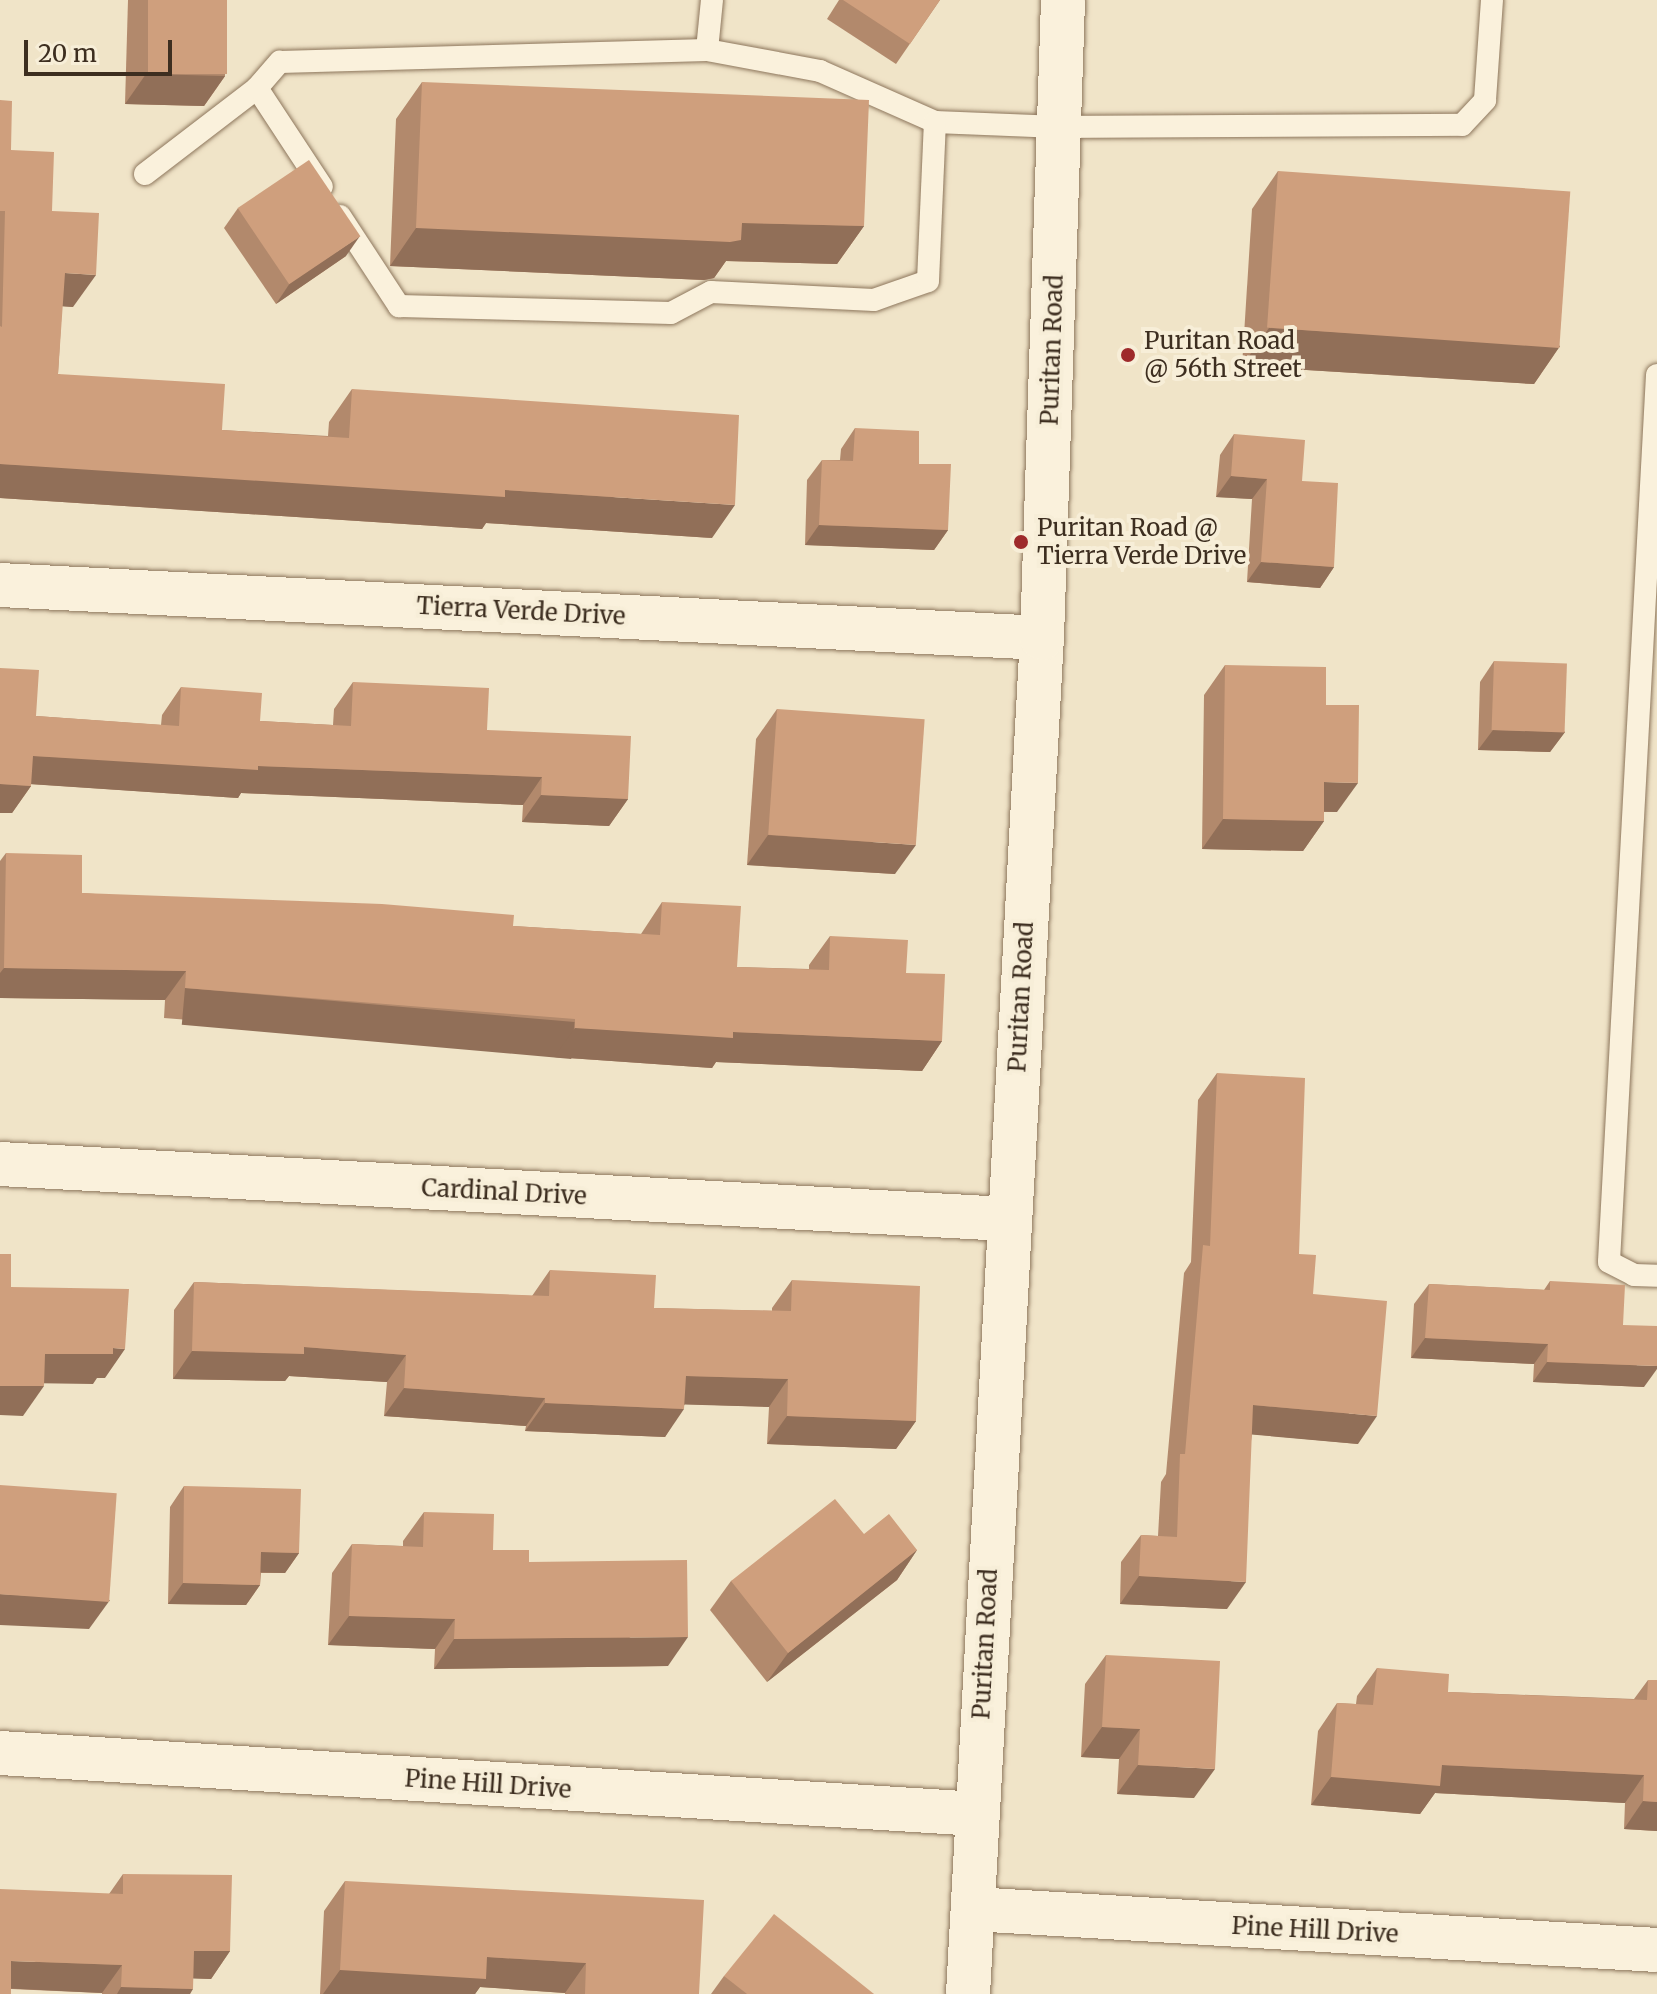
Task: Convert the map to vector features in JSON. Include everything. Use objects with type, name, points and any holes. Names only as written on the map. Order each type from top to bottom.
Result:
[{"type":"street","name":"Puritan Road","points":[[968,1994],[1007,1219],[1042,638],[1063,0]]},
{"type":"street","name":"Tierra Verde Drive","points":[[0,585],[1042,638]]},
{"type":"street","name":"Cardinal Drive","points":[[0,1164],[1007,1219]]},
{"type":"street","name":"Pine Hill Drive","points":[[0,1753],[977,1814]]},
{"type":"street","name":"Pine Hill Drive","points":[[973,1909],[1657,1950]]},
{"type":"lane","points":[[707,50],[712,0]]},
{"type":"lane","points":[[145,174],[257,88],[280,62],[707,50],[820,71],[935,122],[1059,127],[1462,125],[1485,100],[1492,0]]},
{"type":"lane","points":[[257,88],[399,306],[671,313],[711,292],[874,300],[928,281],[935,122]]},
{"type":"lane","points":[[1657,375],[1609,1262],[1634,1275],[1657,1276]]},
{"type":"building","points":[[148,0],[227,0],[227,74],[148,74]]},
{"type":"building","points":[[843,0],[940,0],[910,44]]},
{"type":"building","points":[[422,82],[869,100],[864,226],[742,223],[741,240],[730,242],[416,228]]},
{"type":"building","points":[[0,100],[12,101],[11,150],[54,152],[52,211],[99,213],[96,275],[65,273],[58,374],[225,384],[222,430],[349,438],[352,389],[739,415],[735,505],[505,490],[505,497],[0,464],[0,326],[5,211],[0,211]]},
{"type":"building","points":[[309,160],[360,236],[289,284],[238,208]]},
{"type":"building","points":[[1278,171],[1570,191],[1559,348],[1267,328]]},
{"type":"building","points":[[855,428],[919,431],[919,464],[951,464],[948,530],[819,525],[822,460],[853,461]]},
{"type":"building","points":[[1234,434],[1305,440],[1302,481],[1338,483],[1334,567],[1261,562],[1267,479],[1231,476]]},
{"type":"building","points":[[1494,661],[1567,664],[1565,733],[1492,730]]},
{"type":"building","points":[[1225,665],[1326,667],[1326,705],[1359,705],[1358,783],[1324,782],[1324,821],[1223,819]]},
{"type":"building","points":[[0,668],[39,670],[36,716],[179,726],[181,687],[262,693],[260,721],[351,726],[353,682],[489,688],[487,730],[631,736],[628,799],[541,795],[542,777],[258,766],[258,770],[33,756],[31,786],[0,784]]},
{"type":"building","points":[[777,709],[925,719],[916,845],[768,835]]},
{"type":"building","points":[[6,853],[82,855],[82,893],[382,904],[514,915],[513,926],[660,935],[662,902],[741,906],[737,967],[829,970],[830,936],[908,940],[906,973],[945,974],[942,1041],[733,1032],[733,1038],[575,1028],[575,1019],[185,988],[186,971],[4,968]]},
{"type":"building","points":[[1217,1073],[1305,1078],[1299,1254],[1316,1255],[1313,1294],[1387,1301],[1377,1416],[1253,1405],[1246,1582],[1139,1576],[1141,1535],[1177,1537],[1180,1454],[1185,1454],[1203,1245],[1210,1246]]},
{"type":"building","points":[[0,1254],[11,1254],[11,1287],[129,1289],[125,1349],[113,1348],[113,1354],[45,1354],[44,1386],[0,1386]]},
{"type":"building","points":[[550,1270],[656,1275],[654,1308],[791,1311],[792,1280],[920,1286],[916,1421],[787,1416],[788,1379],[686,1376],[684,1409],[545,1403],[545,1398],[404,1388],[406,1355],[304,1347],[304,1354],[192,1351],[194,1282],[549,1296]]},
{"type":"building","points":[[1550,1281],[1625,1285],[1623,1325],[1657,1326],[1657,1366],[1547,1362],[1548,1344],[1425,1338],[1429,1284],[1550,1290]]},
{"type":"building","points":[[0,1485],[117,1493],[109,1602],[0,1594]]},
{"type":"building","points":[[184,1486],[301,1489],[299,1553],[261,1552],[260,1585],[183,1583]]},
{"type":"building","points":[[835,1499],[864,1534],[889,1514],[917,1550],[788,1653],[731,1581]]},
{"type":"building","points":[[424,1512],[494,1514],[493,1550],[529,1550],[529,1562],[687,1560],[688,1637],[454,1639],[455,1619],[349,1616],[352,1544],[423,1547]]},
{"type":"building","points":[[1106,1655],[1220,1661],[1215,1769],[1138,1765],[1140,1729],[1102,1727]]},
{"type":"building","points":[[1377,1668],[1449,1674],[1448,1692],[1647,1700],[1648,1680],[1657,1680],[1657,1802],[1643,1801],[1644,1775],[1442,1765],[1440,1786],[1331,1777],[1337,1703],[1373,1705]]},
{"type":"building","points":[[123,1874],[232,1875],[230,1951],[194,1951],[193,1989],[121,1987],[122,1965],[11,1961],[11,1994],[0,1994],[0,1889],[123,1894]]},
{"type":"building","points":[[345,1881],[704,1900],[699,1994],[585,1994],[586,1963],[487,1957],[486,1979],[340,1970]]},
{"type":"building","points":[[774,1914],[874,1994],[747,1994],[724,1976]]},
{"type":"place","name":"Puritan Road @ 56th Street","points":[[1128,355]]},
{"type":"place","name":"Puritan Road @ Tierra Verde Drive","points":[[1021,542]]}]
